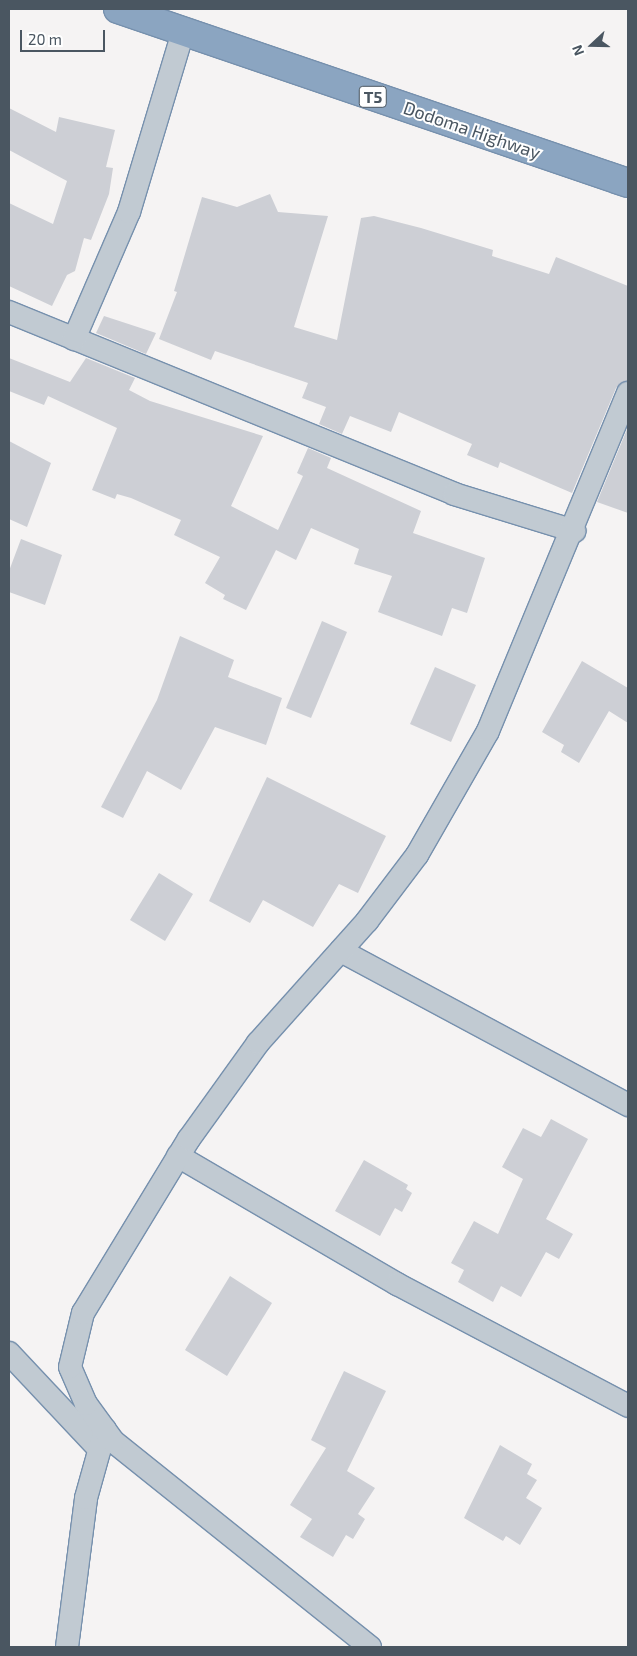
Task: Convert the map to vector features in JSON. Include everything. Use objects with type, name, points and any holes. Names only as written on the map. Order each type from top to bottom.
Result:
[{"type":"highway","name":"Dodoma Highway","points":[[118,9],[628,183]]},
{"type":"street","points":[[74,339],[126,220],[183,32]]},
{"type":"street","points":[[9,312],[454,494],[574,532]]},
{"type":"street","points":[[67,1647],[86,1498],[102,1439],[70,1366],[83,1313],[178,1156],[258,1043],[341,950],[417,855],[488,731],[574,532],[628,393]]},
{"type":"street","points":[[341,950],[628,1105]]},
{"type":"street","points":[[178,1156],[397,1284],[628,1406]]},
{"type":"street","points":[[9,1353],[102,1439],[152,1474],[370,1647]]},
{"type":"building","points":[[9,108],[56,132],[59,117],[115,130],[106,167],[113,168],[109,194],[91,240],[84,238],[75,271],[67,275],[52,306],[9,286],[9,203],[53,224],[67,181],[9,150]]},
{"type":"building","points":[[270,194],[278,212],[328,216],[294,327],[337,340],[361,218],[374,216],[421,228],[493,250],[492,256],[549,274],[556,257],[628,286],[628,380],[616,388],[572,493],[500,462],[498,468],[467,455],[472,444],[399,412],[391,432],[350,416],[342,434],[319,424],[326,407],[302,398],[308,383],[215,351],[211,360],[159,339],[177,292],[174,291],[202,197],[237,207]]},
{"type":"building","points":[[104,316],[156,333],[146,354],[96,333]]},
{"type":"building","points":[[9,358],[70,382],[86,358],[135,378],[129,390],[150,401],[263,436],[231,506],[278,530],[303,476],[297,473],[308,448],[331,458],[327,468],[421,511],[413,533],[485,558],[467,613],[452,608],[442,636],[378,612],[392,576],[354,564],[359,549],[311,528],[296,560],[276,550],[246,610],[223,599],[225,595],[205,583],[220,557],[174,535],[181,520],[131,498],[117,494],[115,499],[92,490],[117,428],[48,396],[44,405],[9,391]]},
{"type":"building","points":[[628,427],[628,513],[597,502]]},
{"type":"building","points":[[9,441],[51,463],[27,527],[9,519]]},
{"type":"building","points":[[21,539],[62,555],[45,605],[9,592],[9,571]]},
{"type":"building","points":[[322,621],[347,632],[311,718],[286,708]]},
{"type":"building","points":[[180,636],[234,660],[228,677],[282,698],[266,745],[215,727],[181,790],[147,771],[123,818],[101,807],[157,700]]},
{"type":"building","points":[[582,661],[628,688],[628,723],[609,711],[579,763],[561,752],[564,745],[542,732]]},
{"type":"building","points":[[435,667],[476,685],[451,742],[410,724]]},
{"type":"building","points":[[267,777],[386,836],[358,893],[339,884],[313,927],[263,900],[250,923],[209,901]]},
{"type":"building","points":[[159,873],[193,894],[165,941],[130,920]]},
{"type":"building","points":[[551,1119],[588,1139],[546,1219],[573,1234],[559,1259],[546,1252],[521,1297],[501,1286],[493,1302],[458,1282],[464,1270],[451,1263],[474,1221],[498,1234],[523,1179],[502,1167],[523,1128],[541,1137]]},
{"type":"building","points":[[364,1160],[408,1185],[406,1189],[412,1193],[402,1212],[395,1208],[380,1236],[335,1211]]},
{"type":"building","points":[[230,1276],[272,1303],[227,1376],[185,1350]]},
{"type":"building","points":[[344,1371],[386,1391],[347,1471],[375,1488],[358,1514],[365,1519],[353,1539],[346,1535],[333,1557],[300,1537],[312,1519],[290,1505],[326,1448],[311,1440]]},
{"type":"building","points":[[500,1445],[532,1464],[527,1474],[537,1480],[526,1498],[542,1508],[520,1545],[506,1536],[503,1541],[464,1518]]}]
